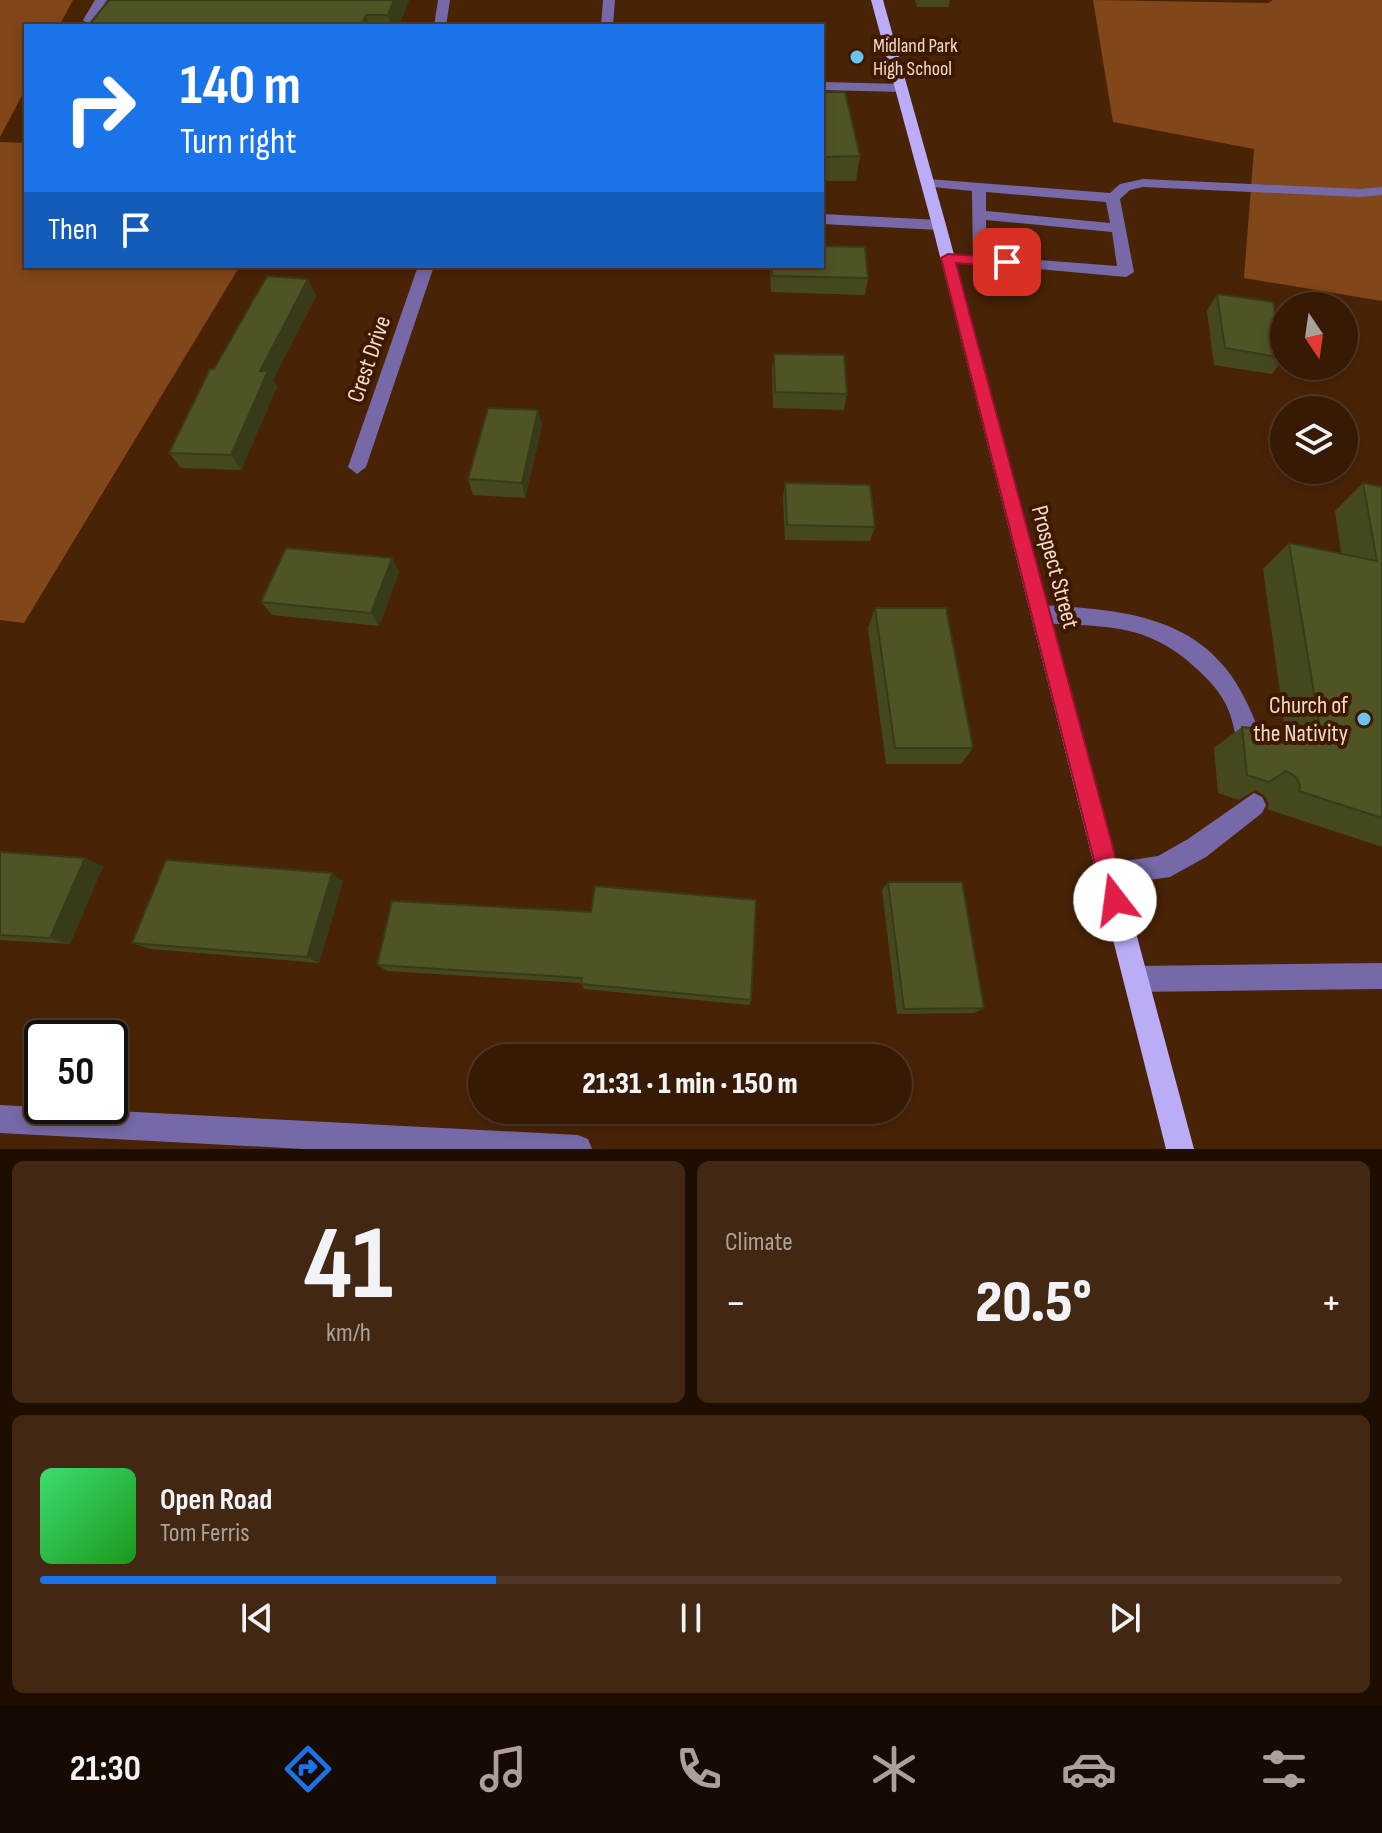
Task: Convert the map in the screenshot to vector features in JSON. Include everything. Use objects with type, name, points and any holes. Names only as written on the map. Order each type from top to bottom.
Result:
[{"type":"main road","name":"Prospect Street","points":[[877,0],[948,258],[1180,1149]]},
{"type":"street","points":[[89,20],[101,0]]},
{"type":"street","points":[[440,24],[444,0]]},
{"type":"street","points":[[607,24],[609,0]]},
{"type":"street","points":[[824,86],[902,88]]},
{"type":"street","points":[[928,183],[1113,198],[1125,187],[1143,183],[1360,193],[1382,191]]},
{"type":"street","points":[[978,260],[979,186]]},
{"type":"street","points":[[948,258],[1126,272],[1113,198]]},
{"type":"street","points":[[978,215],[1118,228]]},
{"type":"street","points":[[824,219],[939,225]]},
{"type":"street","name":"Crest Drive","points":[[357,467],[425,268]]},
{"type":"street","points":[[1041,614],[1109,619],[1155,628],[1180,640],[1227,682],[1246,728],[1250,750]]},
{"type":"street","points":[[1108,874],[1161,868],[1197,848],[1254,805]]},
{"type":"street","points":[[1136,979],[1382,976]]},
{"type":"street","points":[[0,1119],[578,1149]]},
{"type":"shaded area","points":[[0,0],[73,0],[60,24],[24,24],[24,92],[0,137]]},
{"type":"shaded area","points":[[1093,0],[1268,3],[1273,0],[1382,0],[1382,301],[1358,297],[1358,292],[1328,292],[1244,278],[1254,149],[1113,122]]},
{"type":"shaded area","points":[[0,142],[24,143],[24,268],[239,268],[24,623],[0,620]]},
{"type":"building","points":[[109,0],[394,0],[388,15],[366,15],[362,24],[90,24]]},
{"type":"building","points":[[824,92],[845,92],[860,156],[824,157]]},
{"type":"building","points":[[824,246],[865,247],[868,278],[772,276],[772,268],[824,268]]},
{"type":"building","points":[[267,276],[308,279],[260,371],[268,371],[231,455],[169,453],[210,369],[214,369]]},
{"type":"building","points":[[1217,294],[1270,302],[1270,356],[1225,348]]},
{"type":"building","points":[[774,354],[844,355],[847,394],[775,392]]},
{"type":"building","points":[[488,408],[538,410],[522,483],[468,479]]},
{"type":"building","points":[[785,483],[870,485],[875,527],[787,525]]},
{"type":"building","points":[[1363,483],[1382,487],[1382,818],[1299,791],[1296,777],[1286,771],[1269,782],[1247,775],[1242,727],[1265,729],[1268,739],[1279,744],[1289,741],[1293,731],[1321,735],[1289,543],[1377,561]]},
{"type":"building","points":[[286,548],[392,558],[371,613],[261,602]]},
{"type":"building","points":[[875,608],[946,608],[973,748],[895,748]]},
{"type":"building","points":[[0,852],[85,858],[50,938],[0,935]]},
{"type":"building","points":[[166,860],[332,873],[307,957],[132,943]]},
{"type":"building","points":[[888,882],[962,882],[984,1008],[904,1009]]},
{"type":"building","points":[[595,886],[756,900],[751,1000],[581,984],[582,978],[377,965],[392,901],[591,912]]},
{"type":"place","name":"Midland Park High School","points":[[857,57]]},
{"type":"place","name":"Church of the Nativity","points":[[1364,719]]},
{"type":"route","points":[[1007,262],[948,258],[1115,900]]}]
